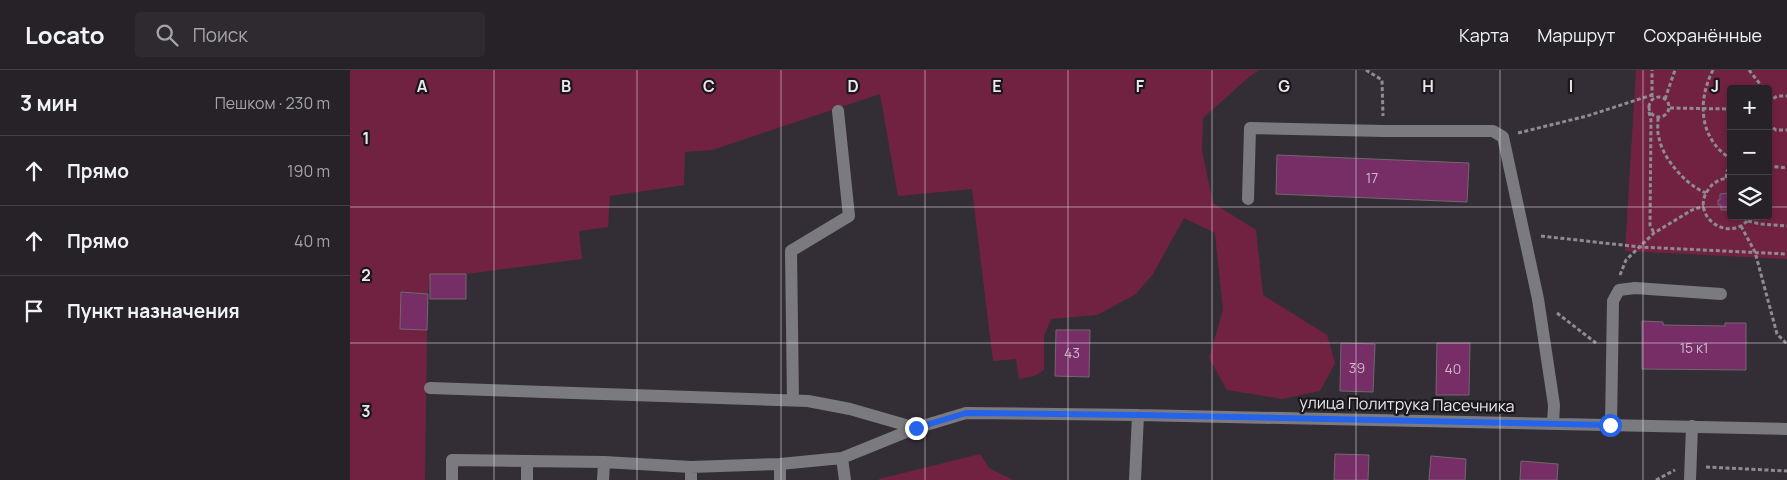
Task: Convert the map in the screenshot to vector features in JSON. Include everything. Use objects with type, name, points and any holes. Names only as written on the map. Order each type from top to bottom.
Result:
[{"type":"street","points":[[793,400],[791,251],[849,216],[838,111]]},
{"type":"street","points":[[1248,199],[1250,128],[1384,131],[1493,130],[1503,138],[1538,299],[1554,405],[1553,424]]},
{"type":"street","points":[[1610,425],[1613,301],[1619,290],[1635,288],[1721,294]]},
{"type":"street","points":[[430,388],[793,400],[850,409],[916,428]]},
{"type":"street","name":"улица Политрука Пасечника","points":[[452,480],[452,460],[604,462],[691,466],[780,464],[842,458],[916,428],[966,413],[1787,429]]},
{"type":"street","points":[[1135,480],[1138,415]]},
{"type":"street","points":[[1690,480],[1692,426]]},
{"type":"street","points":[[842,458],[845,480]]},
{"type":"street","points":[[527,461],[527,480]]},
{"type":"street","points":[[603,480],[604,462]]},
{"type":"street","points":[[780,464],[780,480]]},
{"type":"street","points":[[690,480],[691,466]]},
{"type":"path","points":[[1366,70],[1382,80],[1384,131]]},
{"type":"path","points":[[1652,70],[1652,100],[1648,107],[1651,120],[1650,225],[1654,233]]},
{"type":"path","points":[[1665,99],[1675,70]]},
{"type":"path","points":[[1713,70],[1704,94],[1704,126],[1710,138],[1727,155]]},
{"type":"path","points":[[1748,70],[1761,85]]},
{"type":"path","points":[[1503,138],[1588,116],[1652,95]]},
{"type":"path","points":[[1772,98],[1777,96],[1787,96]]},
{"type":"path","points":[[1649,112],[1658,118],[1664,117],[1670,108],[1669,103],[1665,99],[1660,97],[1652,100]]},
{"type":"path","points":[[1670,108],[1727,109]]},
{"type":"path","points":[[1658,118],[1658,137],[1664,153],[1675,169],[1697,190],[1706,193]]},
{"type":"path","points":[[1772,128],[1776,130],[1787,130]]},
{"type":"path","points":[[1772,166],[1787,168]]},
{"type":"path","points":[[1727,178],[1718,180],[1710,186],[1706,193],[1704,206],[1709,219],[1715,225],[1732,229],[1748,221],[1787,226]]},
{"type":"path","points":[[1619,290],[1620,275],[1626,260],[1654,233],[1692,210],[1704,206]]},
{"type":"path","points":[[1741,226],[1755,252],[1777,334],[1787,344]]},
{"type":"path","points":[[1523,234],[1640,247],[1787,254]]},
{"type":"path","points":[[1538,299],[1612,355]]},
{"type":"path","points":[[1691,466],[1787,471]]},
{"type":"shaded area","points":[[350,70],[1259,70],[1203,118],[1202,151],[1213,203],[1256,230],[1263,295],[1327,335],[1335,363],[1320,391],[1282,399],[1227,390],[1209,358],[1223,310],[1215,233],[1184,218],[1153,274],[1136,294],[1097,315],[1051,319],[1044,336],[1044,370],[1034,376],[1019,379],[1016,359],[993,361],[972,189],[898,196],[880,94],[712,150],[685,152],[684,185],[610,196],[608,227],[579,231],[582,259],[466,274],[430,274],[428,294],[401,293],[400,329],[427,330],[425,480],[350,480]]},
{"type":"shaded area","points":[[1636,70],[1787,70],[1787,259],[1625,251]]},
{"type":"shaded area","points":[[980,454],[989,468],[1013,480],[879,480],[879,479]]},
{"type":"building","points":[[1277,155],[1469,163],[1467,202],[1276,194]]},
{"type":"building","points":[[1727,193],[1727,210],[1721,210],[1721,205],[1718,205],[1720,194]]},
{"type":"building","points":[[430,274],[466,274],[466,299],[430,299]]},
{"type":"building","points":[[401,292],[428,294],[427,330],[400,329]]},
{"type":"building","points":[[1642,321],[1663,322],[1663,325],[1725,326],[1725,323],[1746,323],[1746,370],[1642,369]]},
{"type":"building","points":[[1056,330],[1090,330],[1089,377],[1055,376]]},
{"type":"building","points":[[1341,343],[1375,344],[1373,392],[1340,391]]},
{"type":"building","points":[[1437,343],[1470,343],[1469,395],[1436,395]]},
{"type":"building","points":[[1335,454],[1369,455],[1368,480],[1334,480]]},
{"type":"building","points":[[1431,456],[1466,459],[1465,480],[1429,480]]},
{"type":"building","points":[[1521,461],[1558,464],[1557,480],[1520,480]]},
{"type":"route","points":[[916,428],[966,413],[1610,425]]}]
